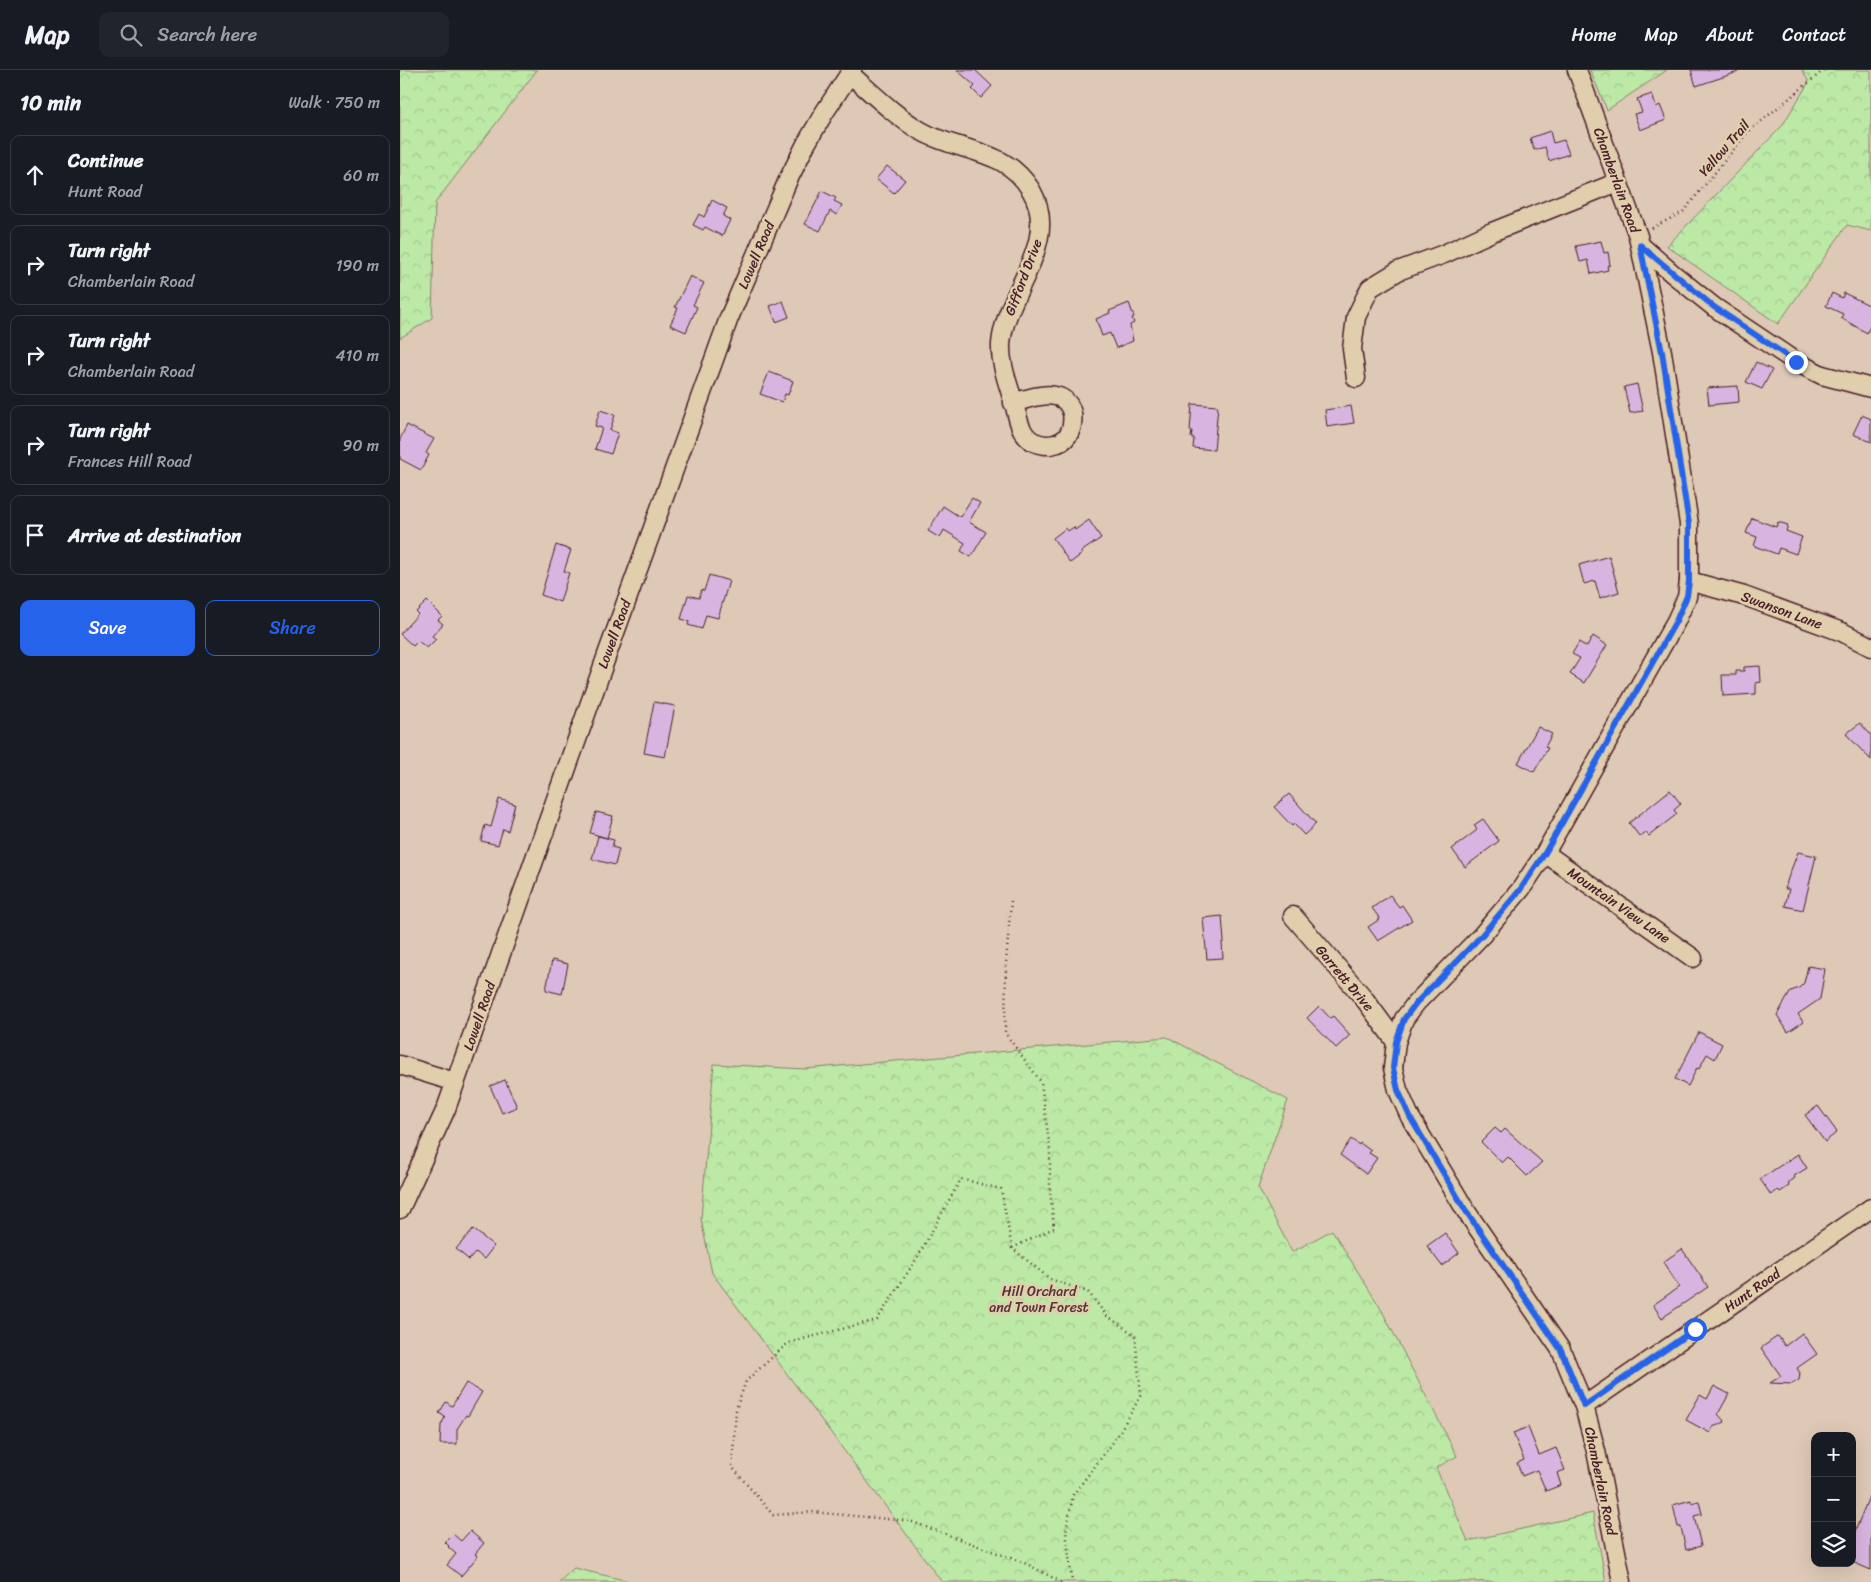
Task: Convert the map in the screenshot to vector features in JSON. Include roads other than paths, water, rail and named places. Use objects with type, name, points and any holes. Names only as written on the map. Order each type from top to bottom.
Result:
[{"type":"street","name":"Chamberlain Road","points":[[1577,70],[1639,240],[1662,352],[1683,481],[1689,534],[1689,581],[1687,596],[1676,621],[1545,853],[1520,890],[1482,935],[1416,1003],[1404,1019],[1396,1042],[1393,1068],[1398,1090],[1410,1117],[1466,1211],[1557,1343],[1584,1406],[1596,1451],[1622,1582]]},
{"type":"street","name":"Gifford Drive","points":[[851,72],[920,130],[949,143],[995,158],[1006,164],[1026,182],[1032,193],[1040,217],[1039,242],[1011,305],[1001,344],[1002,364],[1013,403]]},
{"type":"street","name":"Lowell Road","points":[[400,1209],[446,1109],[604,661],[729,318],[788,180],[824,113],[851,72]]},
{"type":"street","points":[[1356,378],[1352,349],[1356,317],[1370,288],[1398,271],[1618,182]]},
{"type":"street","points":[[1639,240],[1714,307],[1796,362],[1822,375],[1871,388]]},
{"type":"street","name":"Swanson Lane","points":[[1689,581],[1744,596],[1842,632],[1871,647]]},
{"type":"street","name":"Mountain View Lane","points":[[1545,853],[1692,958]]},
{"type":"street","name":"Garrett Drive","points":[[1293,916],[1363,997],[1396,1042]]},
{"type":"street","points":[[400,1065],[455,1082]]},
{"type":"street","name":"Hunt Road","points":[[1584,1406],[1871,1208]]},
{"type":"park label","name":"Hill Orchard and Town Forest","points":[[1039,1300]]}]
